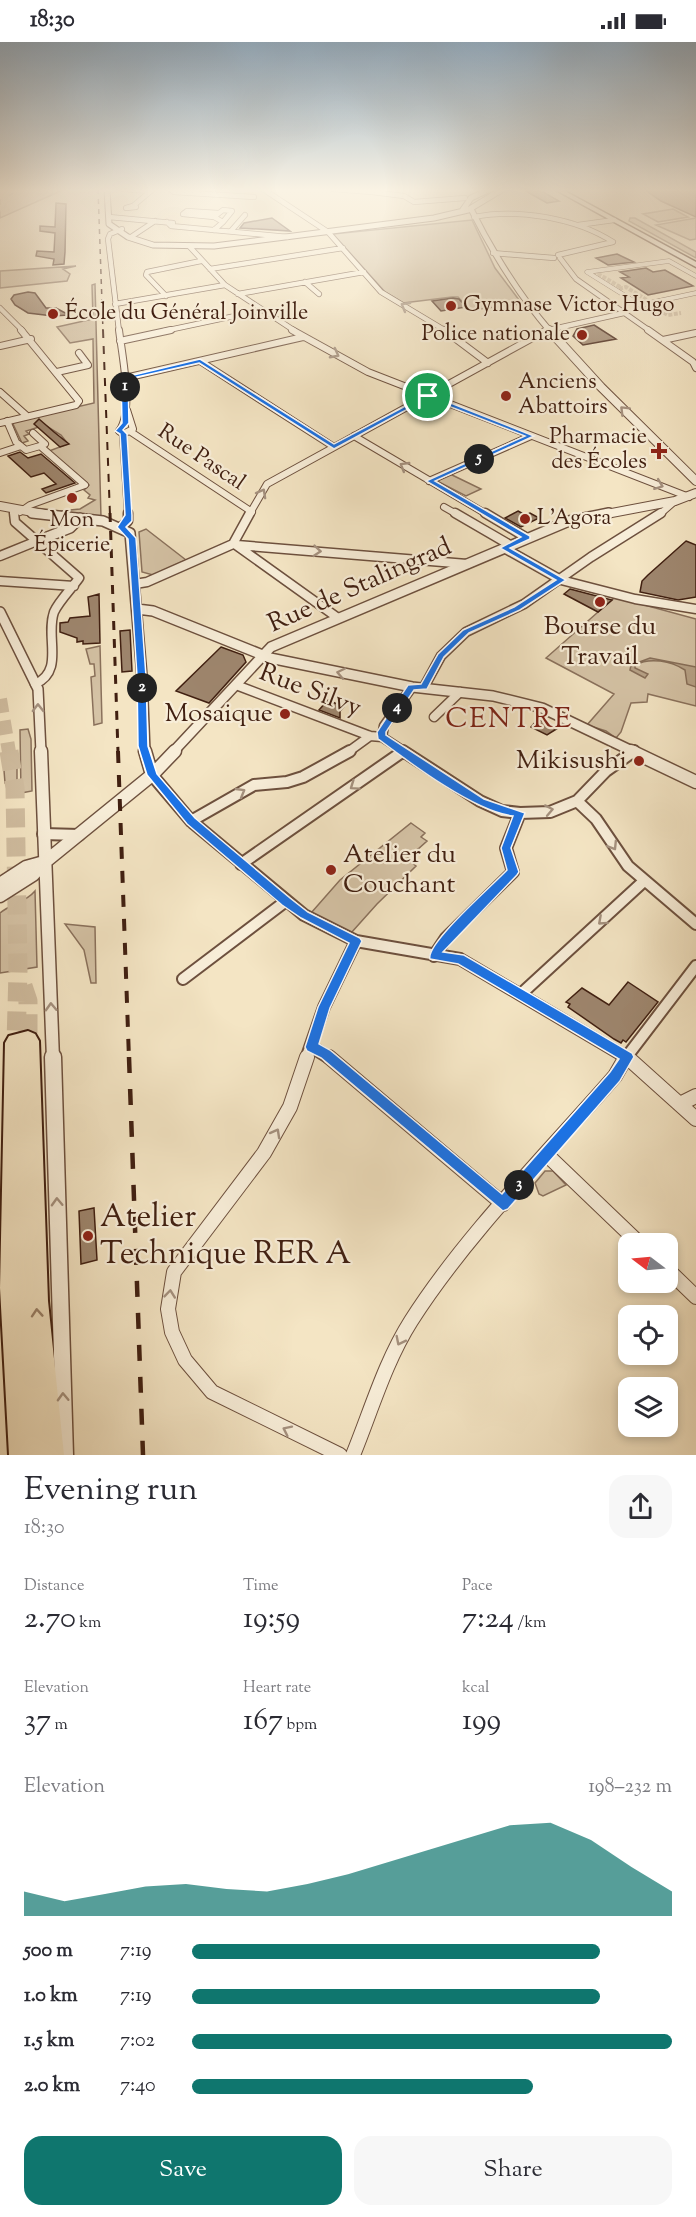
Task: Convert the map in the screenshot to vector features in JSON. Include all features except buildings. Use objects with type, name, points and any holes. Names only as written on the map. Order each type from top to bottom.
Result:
[{"type":"highway","points":[[23,1455],[13,1298],[22,1042],[36,1294],[44,1410],[50,1455]]},
{"type":"main road","points":[[681,255],[696,263]]},
{"type":"main road","points":[[681,255],[696,263]]},
{"type":"street","name":"Rue Pascal","points":[[110,255],[124,378],[127,430],[252,512]]},
{"type":"street","points":[[195,255],[225,285],[238,294],[303,337],[374,375],[531,436],[693,495]]},
{"type":"street","points":[[210,269],[298,255]]},
{"type":"street","points":[[348,255],[381,292],[439,326],[488,363]]},
{"type":"street","points":[[494,255],[547,330],[696,481]]},
{"type":"street","points":[[516,255],[556,257],[564,255]]},
{"type":"street","points":[[556,257],[576,279],[663,340],[696,367]]},
{"type":"street","points":[[166,296],[147,272],[201,261]]},
{"type":"street","points":[[696,276],[669,261],[642,266],[637,263],[587,272],[610,283],[639,302],[636,302],[640,305],[696,293]]},
{"type":"street","points":[[238,294],[364,272]]},
{"type":"street","points":[[305,282],[319,294]]},
{"type":"street","points":[[115,304],[225,285]]},
{"type":"street","points":[[0,308],[31,339],[79,403],[4,422],[26,450],[45,444],[33,433]]},
{"type":"street","points":[[120,341],[263,310]]},
{"type":"street","points":[[235,545],[267,484],[307,459],[334,447],[547,330],[624,314]]},
{"type":"street","points":[[0,321],[10,319]]},
{"type":"street","points":[[663,340],[696,333]]},
{"type":"street","points":[[124,378],[303,337]]},
{"type":"street","points":[[0,346],[31,339]]},
{"type":"street","points":[[57,372],[88,365],[79,354]]},
{"type":"street","points":[[200,361],[334,447]]},
{"type":"street","points":[[0,392],[27,416]]},
{"type":"street","points":[[121,527],[128,521],[127,430]]},
{"type":"street","points":[[354,436],[527,538]]},
{"type":"street","points":[[429,481],[531,436]]},
{"type":"street","points":[[0,453],[21,446]]},
{"type":"street","points":[[17,512],[85,485],[40,446]]},
{"type":"street","name":"Rue de Stalingrad","points":[[0,896],[33,875],[45,862],[152,775],[263,656],[286,640],[569,521],[675,501],[693,495]]},
{"type":"street","points":[[424,687],[441,656],[459,637],[517,608],[561,580],[591,557],[669,509],[675,501]]},
{"type":"street","points":[[0,506],[17,512],[80,518],[121,527],[132,538],[143,746],[152,775],[191,821],[304,915],[356,941],[460,959],[627,1057],[696,1119]]},
{"type":"street","points":[[444,507],[561,580],[636,599],[696,609]]},
{"type":"street","points":[[17,512],[15,522],[73,570],[79,578],[56,608],[53,617],[49,676],[35,684]]},
{"type":"street","points":[[0,556],[70,528],[80,518]]},
{"type":"street","points":[[235,545],[338,618]]},
{"type":"street","points":[[135,584],[147,582],[235,545],[467,564]]},
{"type":"street","points":[[436,561],[452,570]]},
{"type":"street","points":[[0,581],[74,586]]},
{"type":"street","points":[[136,609],[153,611],[263,656],[412,687],[460,692],[542,708],[696,782]]},
{"type":"street","points":[[0,612],[38,689],[65,1455]]},
{"type":"street","name":"Rue Silvy","points":[[236,685],[370,736],[382,737]]},
{"type":"street","points":[[412,687],[384,726],[382,737],[402,752],[494,808],[520,813],[550,812],[577,801],[606,771],[634,751]]},
{"type":"street","points":[[434,717],[460,692]]},
{"type":"street","points":[[191,821],[260,782],[291,782],[325,768],[370,736]]},
{"type":"street","points":[[242,864],[402,752]]},
{"type":"street","points":[[577,801],[589,809],[619,856],[654,893],[696,924]]},
{"type":"street","points":[[434,956],[447,938],[513,872],[506,848],[520,813]]},
{"type":"street","points":[[43,834],[81,835]]},
{"type":"street","name":"Rue de Stalingrad","points":[[0,884],[27,867],[45,862]]},
{"type":"street","points":[[521,994],[644,881]]},
{"type":"street","points":[[183,979],[286,901]]},
{"type":"street","points":[[340,1455],[212,1392],[185,1360],[172,1332],[168,1309],[174,1272],[264,1153],[290,1107],[324,1007],[356,941]]},
{"type":"street","points":[[353,1455],[391,1359],[410,1322],[445,1273],[615,1076],[696,966]]},
{"type":"street","points":[[312,1047],[326,1054],[503,1204]]},
{"type":"street","points":[[680,1104],[696,1096]]},
{"type":"street","points":[[546,1154],[629,1233]]},
{"type":"street","points":[[678,1280],[696,1297]]},
{"type":"shaded area","points":[[352,255],[489,255],[495,268],[522,304],[470,310],[458,297],[403,303],[385,292]]},
{"type":"shaded area","points":[[76,266],[63,269],[70,274],[67,281],[0,288],[0,271]]},
{"type":"shaded area","points":[[95,284],[101,518],[60,511],[80,509],[95,500],[88,498],[90,495],[84,490],[89,485],[49,451],[68,444],[61,435],[45,425],[26,431],[29,434],[24,436],[28,441],[22,443],[12,422],[94,403],[93,339],[70,343],[57,327],[93,319],[92,285]]},
{"type":"shaded area","points":[[450,474],[481,489],[466,496],[437,481]]},
{"type":"shaded area","points":[[146,529],[186,560],[153,575],[142,572],[139,532]]},
{"type":"shaded area","points":[[615,597],[696,619],[696,706],[648,694],[647,702],[631,703],[621,732],[616,738],[606,731],[587,725],[614,694],[546,658]]},
{"type":"shaded area","points":[[100,646],[102,723],[94,725],[91,677],[95,676],[94,664],[90,664],[86,649]]},
{"type":"shaded area","points":[[650,658],[696,667],[696,687],[687,684],[685,670],[667,662],[647,661],[635,665],[635,668],[648,674],[645,678],[630,670],[631,665]]},
{"type":"shaded area","points":[[28,729],[31,739],[32,791],[21,793],[20,730]]},
{"type":"shaded area","points":[[17,755],[17,781],[5,783],[3,758]]},
{"type":"shaded area","points":[[411,823],[425,833],[421,837],[427,841],[407,859],[416,866],[351,933],[311,913],[340,880]]},
{"type":"shaded area","points":[[35,891],[37,967],[0,973],[0,913]]},
{"type":"shaded area","points":[[65,924],[95,927],[96,983],[91,983],[84,950]]},
{"type":"shaded area","points":[[545,1171],[553,1171],[566,1185],[543,1196],[539,1194],[535,1183]]},
{"type":"tunnel","points":[[592,276],[600,275],[622,288]]},
{"type":"tunnel","points":[[619,289],[626,287],[650,302],[642,304]]},
{"type":"tunnel","points":[[654,307],[668,315],[681,313]]},
{"type":"tunnel","points":[[0,699],[9,752]]},
{"type":"tunnel","points":[[9,751],[15,788],[18,971],[16,1043]]},
{"type":"tunnel","points":[[23,986],[28,1001],[28,1041]]},
{"type":"railway","points":[[100,255],[103,331]]},
{"type":"railway","points":[[103,330],[110,515]]},
{"type":"railway","points":[[110,513],[118,752]]},
{"type":"railway","points":[[118,751],[129,1059]]},
{"type":"railway","points":[[129,1057],[143,1455]]},
{"type":"place","name":"Gymnase Victor Hugo","points":[[451,306]]},
{"type":"place","name":"École du Général Joinville","points":[[53,314]]},
{"type":"place","name":"Police nationale","points":[[582,335]]},
{"type":"place","name":"Anciens Abattoirs","points":[[506,396]]},
{"type":"place","name":"Pharmacie des Écoles","points":[[659,451]]},
{"type":"place","name":"Mon Épicerie","points":[[72,498]]},
{"type":"place","name":"L'Agora","points":[[525,519]]},
{"type":"place","name":"Bourse du Travail","points":[[600,602]]},
{"type":"place","name":"Mosaique","points":[[285,714]]},
{"type":"place","name":"Mikisushi","points":[[639,761]]},
{"type":"place","name":"Atelier du Couchant","points":[[331,870]]},
{"type":"place","name":"Atelier Technique RER A","points":[[88,1236]]},
{"type":"district","name":"CENTRE","points":[[509,720]]},
{"type":"route","points":[[200,361],[334,447],[428,396],[531,436],[429,481],[522,534],[527,538],[504,548],[561,580],[517,608],[490,619],[455,640],[441,656],[424,687],[412,687],[384,726],[382,737],[402,752],[480,801],[502,811],[520,813],[506,848],[513,872],[447,938],[434,956],[460,959],[627,1057],[615,1076],[503,1204],[326,1054],[312,1047],[324,1007],[356,941],[304,915],[286,901],[191,821],[152,775],[143,746],[142,676],[132,538],[128,531],[121,527],[128,521],[123,434],[118,431],[125,423],[127,410],[124,378],[200,361]]}]
